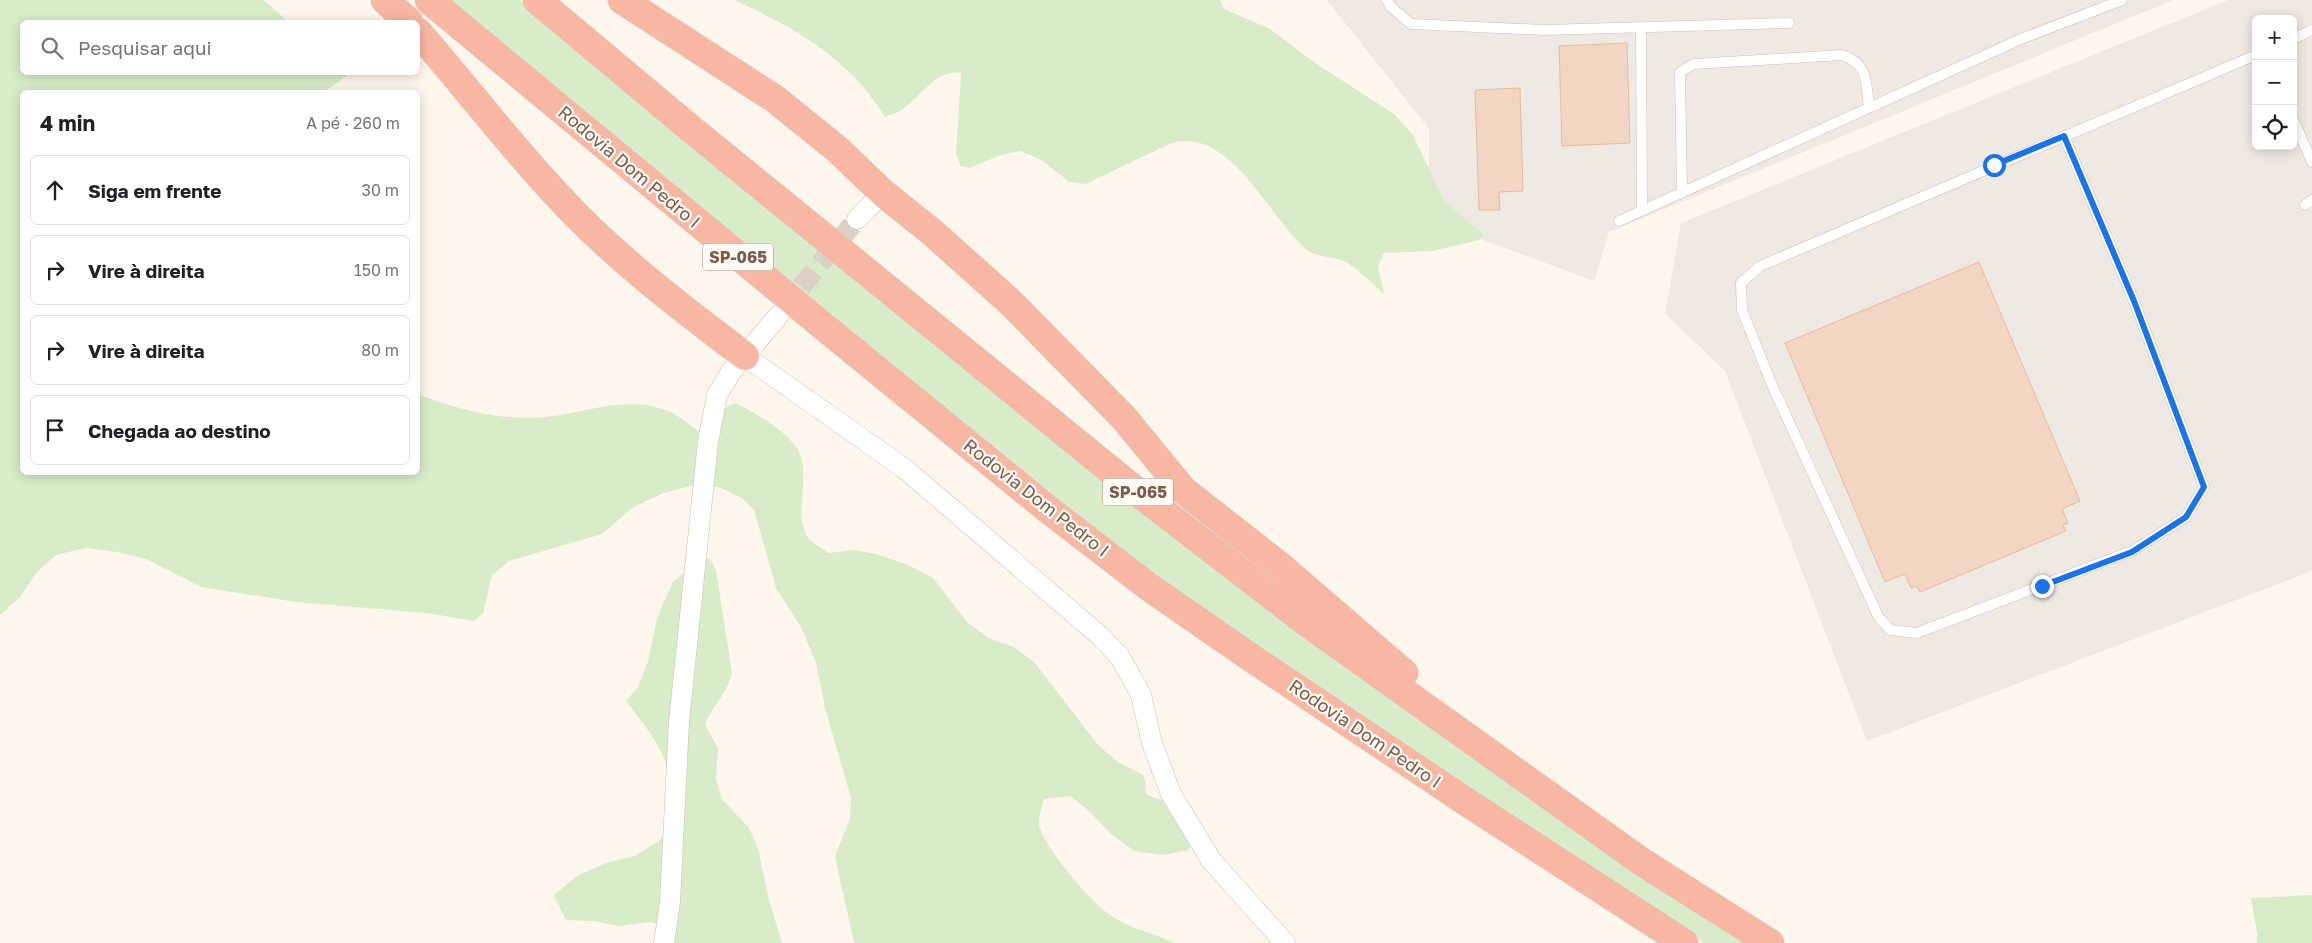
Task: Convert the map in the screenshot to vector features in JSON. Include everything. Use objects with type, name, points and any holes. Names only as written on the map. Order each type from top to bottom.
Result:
[{"type":"highway","points":[[385,0],[407,20]]},
{"type":"highway","name":"Rodovia Dom Pedro I","points":[[428,0],[838,339],[1050,511],[1149,587],[1457,796],[1684,943]]},
{"type":"highway","name":"SP-065","points":[[537,0],[690,129],[1140,494],[1302,619],[1642,862],[1770,943]]},
{"type":"highway","points":[[622,0],[775,99],[837,149],[883,193],[933,233],[1010,302],[1124,418],[1183,490],[1280,566],[1406,674],[1642,862]]},
{"type":"highway","points":[[420,34],[558,197],[678,306],[745,356]]},
{"type":"street","points":[[857,219],[883,193]]},
{"type":"street","points":[[664,943],[670,902],[679,722],[708,442],[717,395],[731,372],[778,316]]},
{"type":"street","points":[[745,356],[905,469],[1099,635],[1120,657],[1140,695],[1152,743],[1171,794],[1211,860],[1285,943]]},
{"type":"lane","points":[[1387,0],[1411,24],[1545,30],[1789,23]]},
{"type":"lane","points":[[1619,221],[2021,39],[2102,4],[2122,0]]},
{"type":"lane","points":[[1641,28],[1642,210]]},
{"type":"lane","points":[[2297,37],[2312,30]]},
{"type":"lane","points":[[1682,192],[1680,72],[1686,67],[1694,64],[1842,55],[1854,59],[1864,69],[1869,108]]},
{"type":"lane","points":[[2064,136],[2134,301],[2204,487],[2186,517],[2132,552],[1916,633],[1890,630],[1878,616],[1772,385],[1742,310],[1741,283],[1760,266],[2064,136],[2252,57]]},
{"type":"lane","points":[[2297,128],[2312,162]]},
{"type":"shaded area","points":[[1327,0],[2173,0],[1609,232],[1594,281],[1429,220],[1429,129]]},
{"type":"shaded area","points":[[2228,0],[2312,0],[2312,571],[1867,741],[1725,371],[1665,314],[1681,223]]},
{"type":"green space","points":[[0,0],[264,0],[286,20],[20,20],[20,75],[348,75],[327,90],[20,90],[20,475],[420,475],[420,395],[480,413],[529,418],[560,415],[605,406],[635,404],[666,410],[698,431],[730,405],[736,403],[780,430],[799,452],[803,473],[801,505],[803,526],[811,540],[828,553],[855,550],[880,555],[910,566],[933,578],[967,622],[988,638],[1014,647],[1035,663],[1098,745],[1118,762],[1142,774],[1145,780],[1146,794],[1154,798],[1178,803],[1194,824],[1189,850],[1163,855],[1134,851],[1110,833],[1071,796],[1044,799],[1039,822],[1043,835],[1069,874],[1101,908],[1125,924],[1174,943],[854,943],[835,856],[850,819],[851,798],[825,708],[816,662],[801,627],[776,588],[754,510],[742,498],[721,488],[698,484],[663,493],[632,508],[602,534],[509,561],[492,575],[483,613],[474,621],[427,613],[296,602],[201,587],[146,559],[117,552],[85,548],[56,555],[36,573],[20,597],[0,615]]},
{"type":"green space","points":[[443,0],[520,0],[896,311],[1753,943],[1704,943],[1516,821],[1142,567],[1040,488]]},
{"type":"green space","points":[[734,0],[1220,0],[1224,9],[1270,29],[1315,63],[1394,114],[1413,135],[1444,201],[1483,234],[1479,240],[1432,251],[1384,253],[1378,266],[1384,294],[1346,262],[1315,254],[1306,249],[1292,235],[1247,178],[1230,161],[1212,148],[1193,141],[1171,143],[1086,184],[1069,182],[1043,161],[1021,151],[1001,155],[969,168],[961,166],[956,155],[961,73],[944,75],[937,79],[910,104],[899,112],[885,117],[859,82],[831,56],[784,25]]},
{"type":"green space","points":[[702,557],[710,559],[716,570],[732,673],[727,687],[705,725],[718,748],[716,780],[722,799],[749,828],[758,848],[769,900],[782,943],[670,943],[674,927],[650,922],[619,926],[594,921],[566,920],[554,895],[577,876],[606,863],[635,856],[659,841],[675,820],[672,783],[666,763],[653,738],[626,701],[638,687],[648,661],[657,618],[673,582]]},
{"type":"green space","points":[[2312,895],[2312,943],[2257,943],[2251,898]]},
{"type":"building","points":[[1627,43],[1630,143],[1562,146],[1559,46]]},
{"type":"building","points":[[1520,88],[1523,191],[1499,192],[1500,210],[1479,210],[1475,90]]},
{"type":"building","points":[[1979,262],[2080,501],[2062,509],[2068,523],[2063,525],[2066,531],[1920,592],[1917,586],[1911,588],[1905,574],[1885,582],[1785,343]]},
{"type":"tunnel","points":[[782,310],[857,219]]},
{"type":"route","points":[[1994,165],[2064,136],[2134,301],[2204,487],[2186,517],[2132,552],[2042,586]]}]
